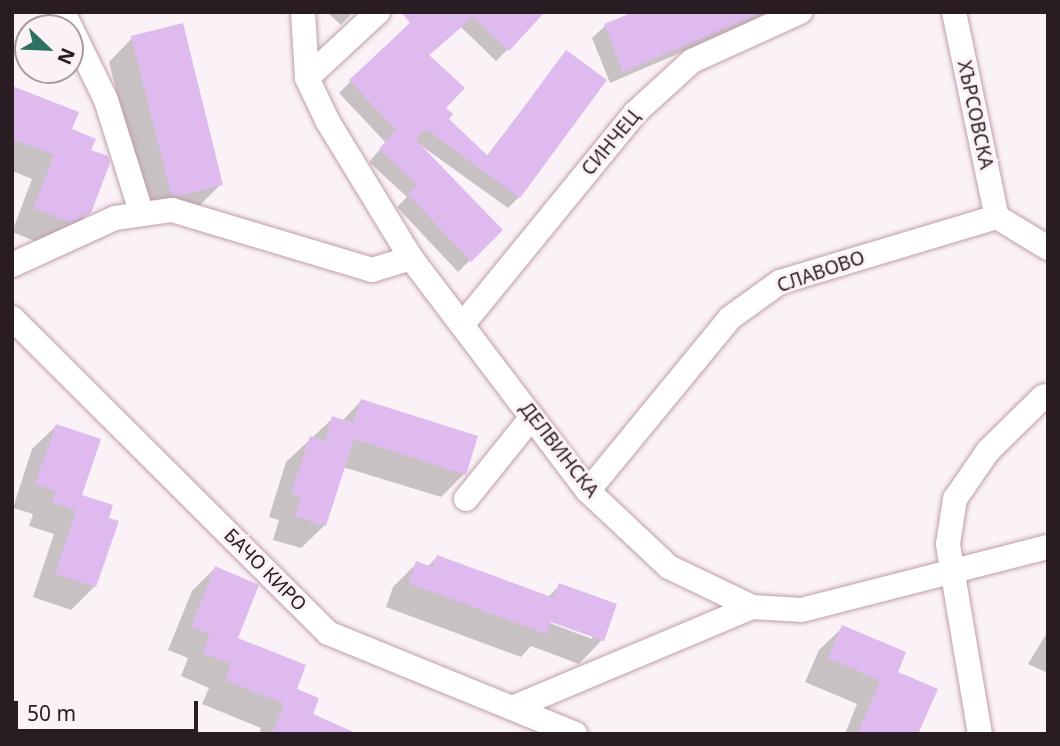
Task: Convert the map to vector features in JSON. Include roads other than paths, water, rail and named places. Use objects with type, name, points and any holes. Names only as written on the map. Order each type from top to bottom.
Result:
[{"type":"street","points":[[64,12],[106,100],[141,212]]},
{"type":"street","name":"ДЕЛВИНСКА","points":[[303,12],[307,78],[328,122],[411,258],[588,491],[668,568],[752,607],[802,610],[1048,547]]},
{"type":"street","points":[[307,78],[378,12]]},
{"type":"street","name":"СИНЧЕЦ","points":[[463,324],[635,113],[692,61],[800,12]]},
{"type":"street","name":"ХЪРСОВСКА","points":[[954,12],[997,217]]},
{"type":"street","points":[[12,265],[115,218],[141,212],[172,210],[372,270],[411,258]]},
{"type":"street","points":[[997,217],[1048,248]]},
{"type":"street","name":"СЛАВОВО","points":[[588,491],[730,318],[780,282],[997,217]]},
{"type":"street","name":"БАЧО КИРО","points":[[12,318],[328,633],[575,734]]},
{"type":"street","points":[[980,734],[948,544],[955,499],[988,451],[1044,396]]},
{"type":"street","points":[[467,499],[532,417]]},
{"type":"street","points":[[512,708],[752,607]]}]
